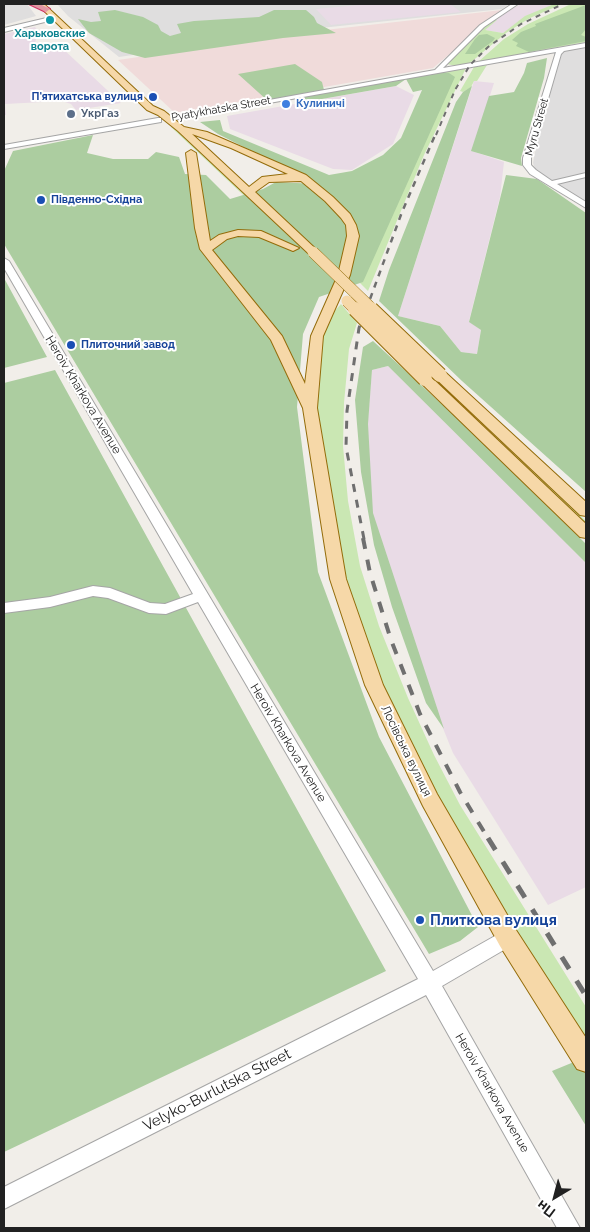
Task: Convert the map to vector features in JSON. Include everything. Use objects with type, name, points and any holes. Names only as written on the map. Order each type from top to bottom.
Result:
[{"type":"highway","points":[[33,4],[43,6]]},
{"type":"main road","points":[[43,6],[150,108],[152,115],[181,129],[586,511]]},
{"type":"main road","points":[[163,119],[191,153],[586,533]]},
{"type":"main road","points":[[181,129],[204,134],[234,146],[307,181],[329,199],[346,216],[351,225],[354,236],[344,275],[317,336],[310,408]]},
{"type":"main road","points":[[191,153],[201,228],[206,249],[277,339],[310,408]]},
{"type":"main road","points":[[249,192],[261,181],[272,178],[307,181]]},
{"type":"main road","points":[[206,249],[222,238],[238,233],[261,234],[296,252]]},
{"type":"main road","name":"Лосівська вулиця","points":[[310,408],[338,579],[374,686],[430,800],[508,938],[586,1060]]},
{"type":"street","points":[[438,70],[482,26],[515,4]]},
{"type":"street","points":[[4,30],[55,18]]},
{"type":"street","name":"Pyatykhatska Street","points":[[4,147],[586,45]]},
{"type":"street","name":"Myru Street","points":[[562,49],[558,54],[527,158],[528,165],[533,172],[586,206]]},
{"type":"street","points":[[552,183],[586,175]]},
{"type":"street","name":"Heroiv Kharkova Avenue","points":[[4,261],[430,983],[569,1228]]},
{"type":"street","points":[[4,608],[50,602],[93,591],[110,593],[149,608],[166,609],[201,596]]},
{"type":"street","name":"Velyko-Burlutska Street","points":[[4,1198],[430,983],[508,938]]},
{"type":"shaded area","points":[[4,4],[27,4],[36,16],[4,25]]},
{"type":"shaded area","points":[[57,4],[509,4],[502,9],[311,29],[119,57],[68,16]]},
{"type":"shaded area","points":[[370,4],[450,4],[461,12],[331,25],[316,9]]},
{"type":"shaded area","points":[[521,4],[554,4],[525,17],[503,33],[484,30],[505,13]]},
{"type":"shaded area","points":[[502,10],[433,68],[175,113],[118,60],[316,31]]},
{"type":"shaded area","points":[[35,27],[38,31],[33,51],[62,48],[121,103],[76,110],[71,104],[62,101],[5,104],[6,115],[4,115],[4,34]]},
{"type":"shaded area","points":[[586,46],[586,204],[536,171],[533,163],[555,51]]},
{"type":"shaded area","points":[[474,81],[494,83],[472,151],[504,162],[500,197],[469,321],[481,330],[477,354],[461,352],[440,326],[398,316]]},
{"type":"shaded area","points":[[396,86],[414,95],[393,144],[352,170],[333,169],[230,129],[227,116]]},
{"type":"shaded area","points":[[388,366],[586,563],[586,887],[548,905],[453,753],[406,637],[363,478],[372,370]]},
{"type":"green space","points":[[554,4],[562,4],[530,18],[506,33],[470,63],[456,66],[447,64],[494,19],[497,20],[485,30],[503,33],[525,16]]},
{"type":"green space","points":[[571,4],[586,4],[586,42],[478,62],[504,39],[528,24]]},
{"type":"green space","points":[[586,5],[586,29],[581,35],[586,37],[586,41],[529,52],[516,46],[518,43],[512,40],[521,32],[536,26],[535,24]]},
{"type":"green space","points":[[115,10],[143,17],[158,25],[161,31],[170,36],[181,33],[177,24],[194,21],[259,17],[274,10],[306,10],[314,17],[317,23],[336,33],[283,38],[145,58],[122,52],[89,33],[78,19],[91,22],[101,21],[98,12]]},
{"type":"green space","points":[[487,34],[495,38],[493,41],[475,54],[465,54],[479,35]]},
{"type":"green space","points":[[547,58],[544,78],[521,158],[522,166],[471,151],[489,96],[514,92],[527,63]]},
{"type":"green space","points":[[295,64],[322,82],[324,90],[268,101],[238,74]]},
{"type":"green space","points":[[487,65],[471,87],[463,92],[460,91],[474,67]]},
{"type":"green space","points":[[466,68],[424,155],[368,291],[360,283],[377,229],[441,72]]},
{"type":"green space","points":[[441,72],[449,73],[455,77],[363,282],[319,297],[303,334],[297,407],[318,572],[379,737],[478,927],[460,941],[429,954],[4,244],[4,171],[13,151],[93,135],[87,153],[113,159],[148,159],[156,152],[179,157],[185,174],[206,175],[230,199],[263,189],[276,182],[317,184],[218,134],[200,122],[220,120],[223,131],[329,175],[352,171],[383,155],[401,138],[422,90],[413,92],[406,79],[396,86],[299,103],[297,98]]},
{"type":"green space","points":[[472,86],[398,316],[440,326],[461,352],[477,354],[481,330],[469,322],[506,175],[537,179],[586,213],[586,492],[462,381],[379,301],[389,270],[456,102],[463,92]]},
{"type":"green space","points":[[171,127],[174,127],[234,183],[498,435],[586,521],[586,526],[377,321]]},
{"type":"green space","points":[[4,278],[47,357],[4,368]]},
{"type":"green space","points":[[341,304],[357,323],[349,349],[344,403],[343,446],[348,501],[360,566],[379,626],[408,698],[434,755],[460,805],[586,1007],[586,1042],[526,958],[412,756],[348,601],[316,426],[320,338],[330,316]]},
{"type":"green space","points":[[373,341],[482,441],[586,544],[586,563],[388,366],[372,370],[368,424],[373,513],[444,729],[426,703],[392,607],[374,545],[361,472],[355,400],[363,347]]},
{"type":"green space","points":[[55,370],[386,971],[4,1152],[4,383]]},
{"type":"green space","points":[[586,1057],[586,1126],[552,1071]]},
{"type":"railway","points":[[436,135],[455,90],[470,65],[488,47],[521,24],[563,4]]},
{"type":"railway","points":[[366,310],[402,212],[436,133]]},
{"type":"railway","points":[[364,539],[346,447],[347,411],[359,328],[366,309]]},
{"type":"railway","points":[[363,538],[370,573],[391,640],[420,714],[460,792],[489,840]]},
{"type":"railway","points":[[488,838],[586,996]]},
{"type":"place","name":"Харьковские ворота","points":[[50,20]]},
{"type":"place","name":"П'ятихатська вулиця","points":[[153,97]]},
{"type":"place","name":"Кулиничі","points":[[286,104]]},
{"type":"place","name":"УкрГаз","points":[[71,114]]},
{"type":"place","name":"Південно-Східна","points":[[41,200]]},
{"type":"place","name":"Плиточний завод","points":[[71,345]]},
{"type":"place","name":"Плиткова вулиця","points":[[420,920]]}]
